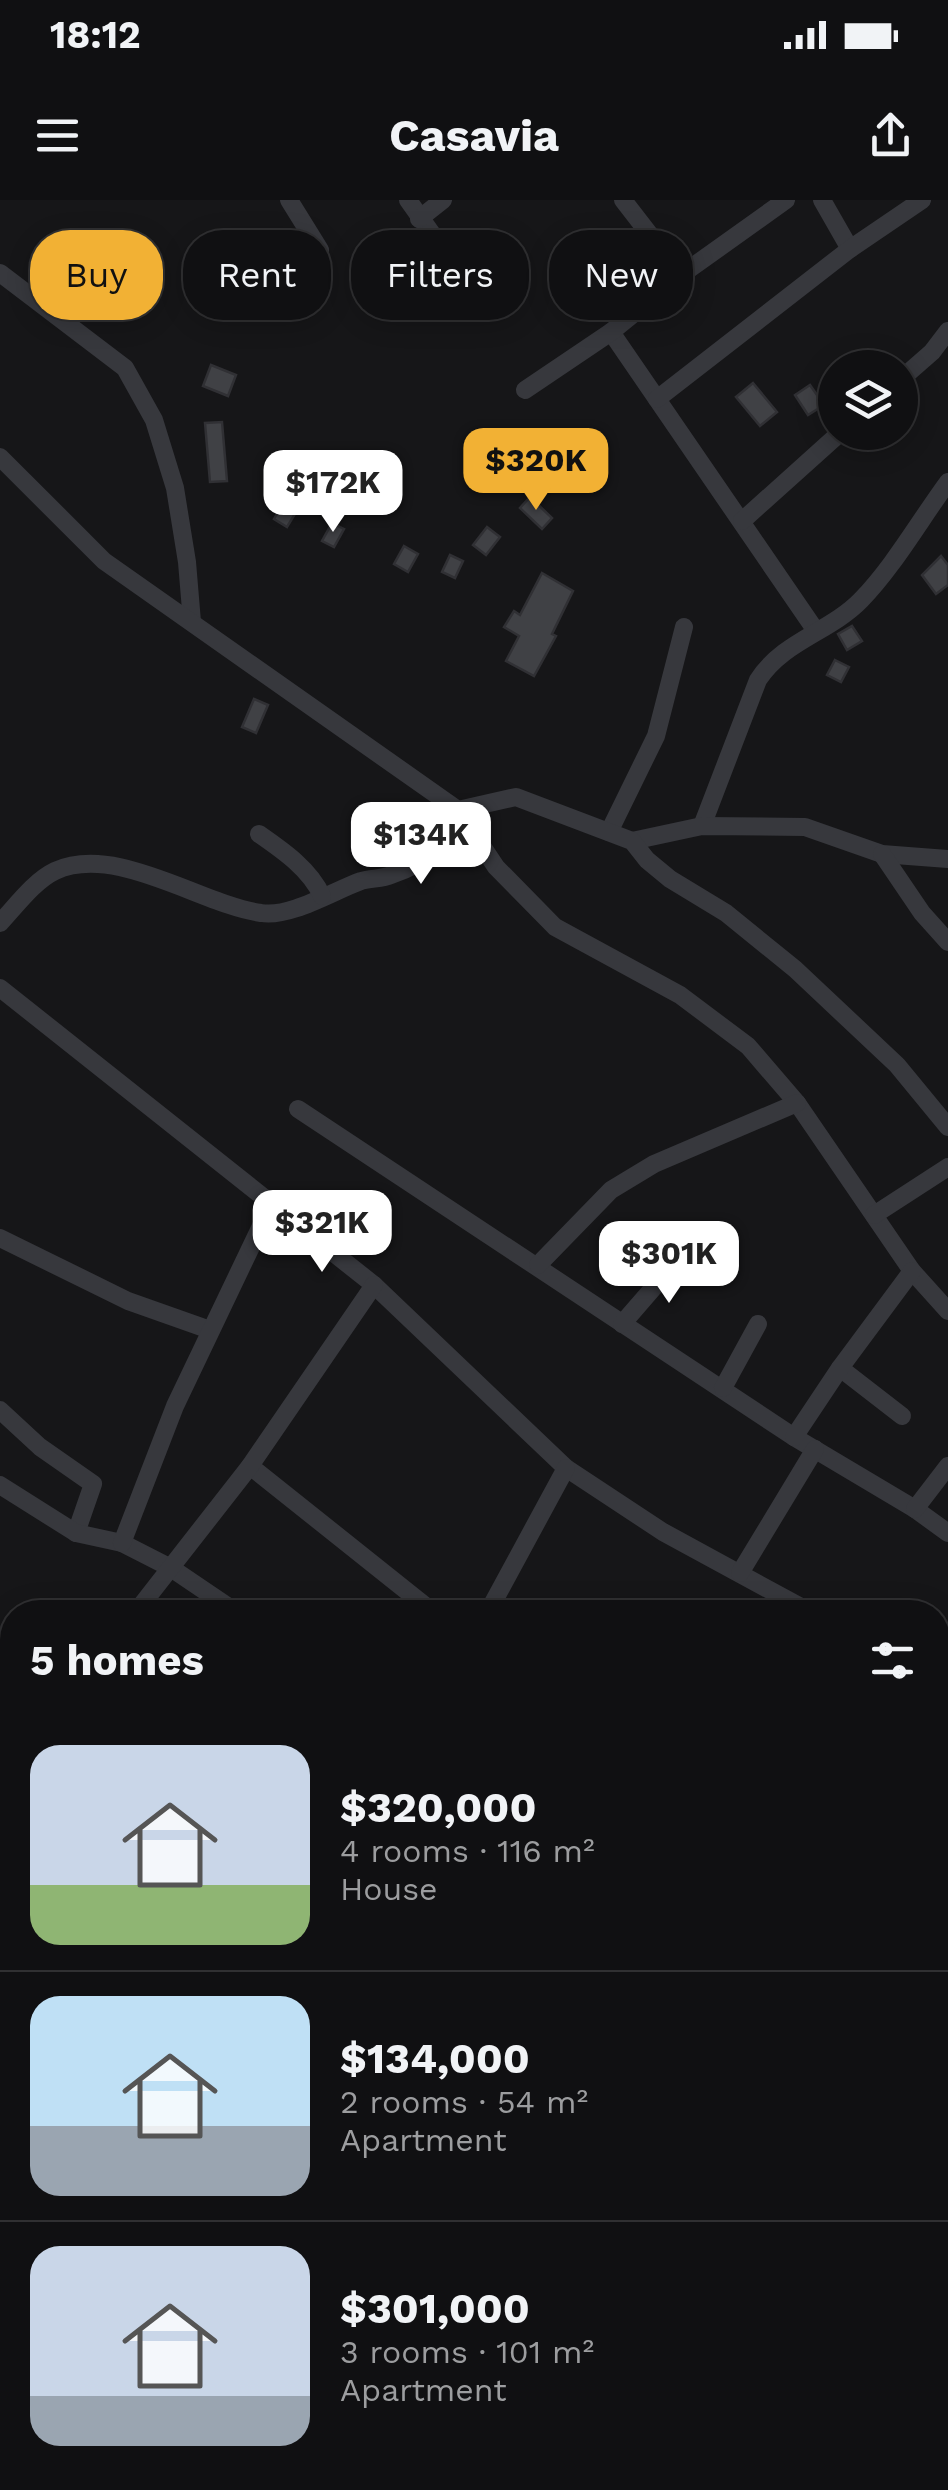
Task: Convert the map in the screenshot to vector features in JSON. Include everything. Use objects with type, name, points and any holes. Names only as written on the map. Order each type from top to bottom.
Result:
[{"type":"street","points":[[289,200],[308,230]]},
{"type":"street","points":[[408,200],[427,230]]},
{"type":"street","points":[[419,219],[443,200]]},
{"type":"street","points":[[622,200],[645,230]]},
{"type":"street","points":[[693,266],[786,200]]},
{"type":"street","points":[[822,200],[850,248]]},
{"type":"street","points":[[657,399],[850,248],[922,200]]},
{"type":"street","points":[[0,274],[125,368],[154,420],[174,488],[187,562],[192,622]]},
{"type":"street","points":[[525,390],[626,320]]},
{"type":"street","points":[[918,364],[948,331]]},
{"type":"street","points":[[611,332],[816,630]]},
{"type":"street","points":[[742,520],[821,450]]},
{"type":"street","points":[[0,457],[104,560],[458,810],[496,867],[554,926],[680,995],[748,1046],[797,1104],[912,1271],[948,1312]]},
{"type":"street","points":[[702,826],[758,680],[781,653],[860,602],[948,482]]},
{"type":"street","points":[[609,832],[656,736],[684,627]]},
{"type":"street","points":[[458,810],[516,798],[632,840],[702,826],[805,827],[882,854],[948,860]]},
{"type":"street","points":[[0,923],[30,891],[56,871],[87,865],[169,880],[228,906],[265,914],[292,910],[367,880],[390,876],[428,858],[448,842],[458,810]]},
{"type":"street","points":[[258,834],[299,866],[322,896]]},
{"type":"street","points":[[632,840],[670,879],[726,914],[795,969],[896,1065],[948,1127]]},
{"type":"street","points":[[882,854],[922,914],[948,942]]},
{"type":"street","points":[[0,988],[374,1285],[566,1468],[663,1532],[788,1600]]},
{"type":"street","points":[[538,1265],[611,1190],[669,1157],[797,1104]]},
{"type":"street","points":[[298,1110],[794,1437],[948,1533]]},
{"type":"street","points":[[874,1215],[948,1166]]},
{"type":"street","points":[[122,1544],[176,1406],[270,1204]]},
{"type":"street","points":[[0,1238],[128,1301],[210,1330]]},
{"type":"street","points":[[622,1324],[680,1256]]},
{"type":"street","points":[[794,1437],[912,1271]]},
{"type":"street","points":[[146,1600],[250,1466],[374,1285]]},
{"type":"street","points":[[723,1388],[758,1324]]},
{"type":"street","points":[[840,1368],[902,1416]]},
{"type":"street","points":[[0,1410],[40,1448],[94,1484],[76,1532]]},
{"type":"street","points":[[740,1573],[815,1449]]},
{"type":"street","points":[[250,1466],[417,1600]]},
{"type":"street","points":[[915,1509],[948,1466]]},
{"type":"street","points":[[494,1600],[566,1468]]},
{"type":"street","points":[[0,1486],[76,1532],[122,1544],[171,1568],[218,1600]]},
{"type":"building","points":[[211,365],[236,375],[228,396],[203,386]]},
{"type":"building","points":[[753,383],[777,412],[760,426],[736,397]]},
{"type":"building","points":[[810,385],[818,396],[818,409],[808,415],[795,395]]},
{"type":"building","points":[[222,422],[227,481],[210,482],[205,423]]},
{"type":"building","points":[[290,491],[304,499],[287,527],[274,519]]},
{"type":"building","points":[[530,497],[552,518],[542,529],[520,508]]},
{"type":"building","points":[[332,523],[344,529],[334,547],[322,541]]},
{"type":"building","points":[[487,527],[500,537],[486,555],[473,545]]},
{"type":"building","points":[[404,546],[418,554],[408,572],[394,564]]},
{"type":"building","points":[[450,555],[463,561],[455,578],[442,572]]},
{"type":"building","points":[[941,556],[948,565],[948,585],[936,594],[922,575]]},
{"type":"building","points":[[542,573],[573,591],[552,634],[556,636],[534,676],[506,661],[519,636],[504,627],[514,611],[520,615]]},
{"type":"building","points":[[852,626],[862,641],[847,650],[838,634]]},
{"type":"building","points":[[835,660],[849,667],[841,682],[827,675]]},
{"type":"building","points":[[254,699],[268,705],[256,733],[242,727]]}]
